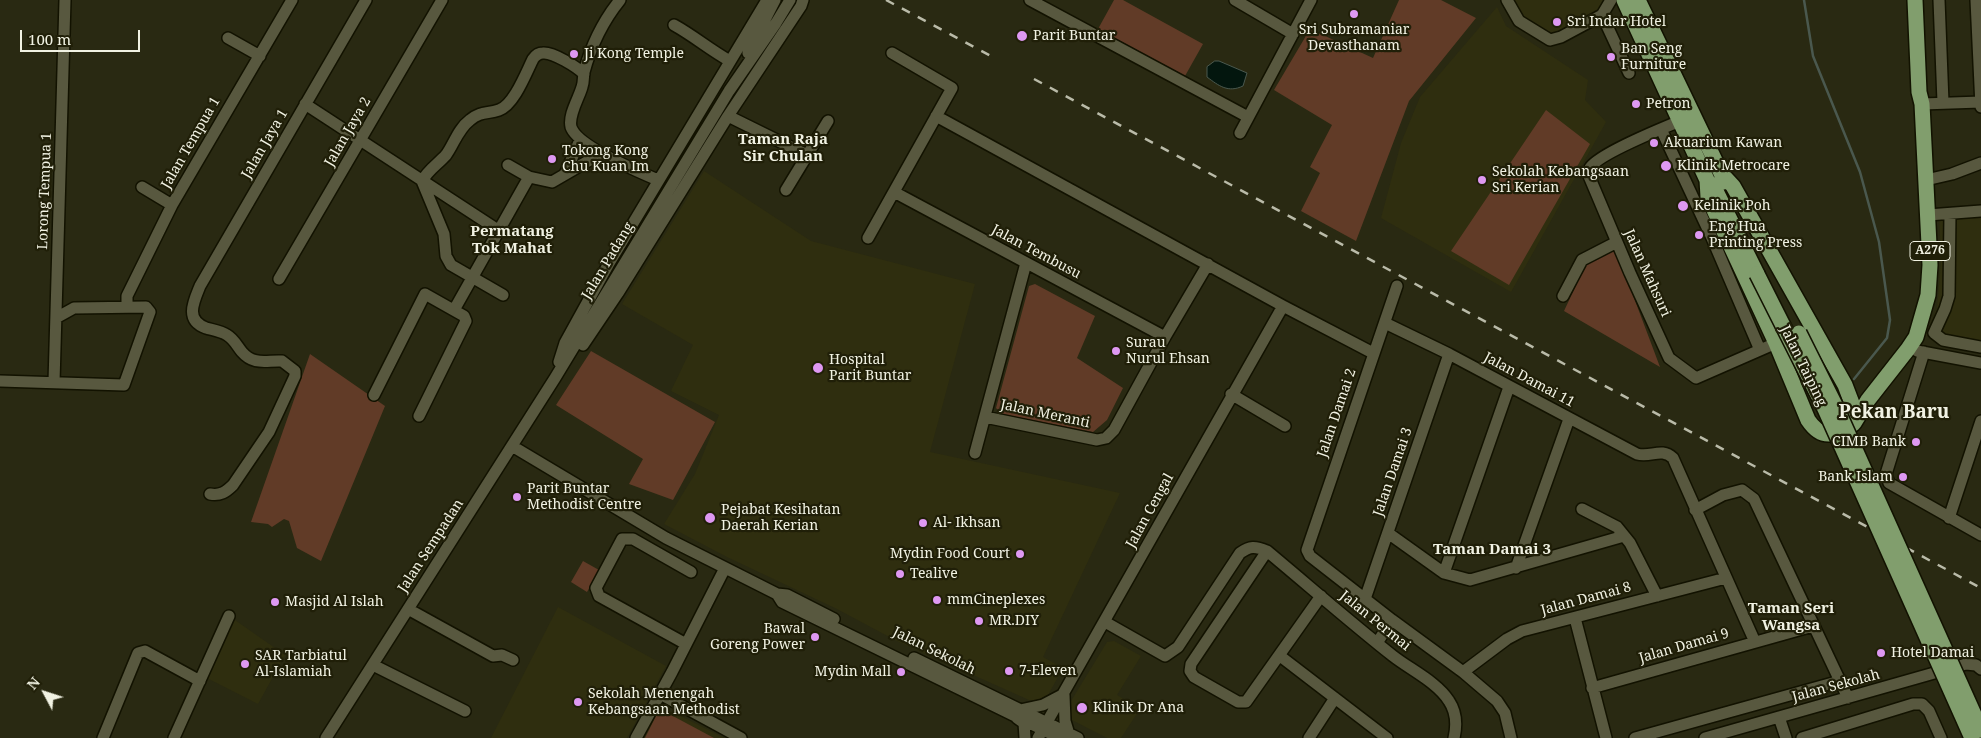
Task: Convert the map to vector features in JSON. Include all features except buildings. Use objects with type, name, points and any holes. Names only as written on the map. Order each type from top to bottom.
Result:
[{"type":"main road","name":"Jalan Taiping","points":[[1624,0],[1707,180],[1717,193],[1836,406],[1981,730]]},
{"type":"main road","name":"Jalan Taiping","points":[[1638,0],[1646,7],[1721,173],[1726,190],[1762,272],[1972,738]]},
{"type":"main road","name":"A276","points":[[1879,384],[1916,337],[1928,295],[1930,265],[1928,215],[1922,104],[1919,92],[1915,0]]},
{"type":"main road","name":"A276","points":[[1922,104],[1926,92],[1923,0]]},
{"type":"main road","points":[[1721,173],[1733,186],[1845,385],[1853,406],[1853,424]]},
{"type":"main road","points":[[1707,180],[1708,197],[1718,235],[1776,343],[1808,420],[1814,428],[1821,433],[1831,434],[1853,424],[1879,384]]},
{"type":"main road","points":[[1845,385],[1853,392],[1861,393],[1879,384]]},
{"type":"street","name":"Lorong Tempua 1","points":[[54,382],[65,0]]},
{"type":"street","name":"Jalan Tempua 1","points":[[127,307],[127,296],[172,204],[292,0]]},
{"type":"street","name":"Jalan Jaya 1","points":[[210,494],[215,495],[225,492],[233,485],[269,432],[295,376],[295,370],[282,361],[266,363],[249,358],[232,338],[223,332],[204,327],[195,320],[191,313],[192,304],[200,286],[366,0]]},
{"type":"street","name":"Jalan Jaya 2","points":[[279,279],[442,0]]},
{"type":"street","points":[[620,0],[600,30],[590,52],[583,84],[571,118],[571,128],[580,140],[602,153],[658,180]]},
{"type":"street","points":[[759,0],[759,12]]},
{"type":"street","points":[[555,378],[565,343],[608,264],[767,0]]},
{"type":"street","name":"Jalan Padang","points":[[512,446],[729,91],[775,0]]},
{"type":"street","points":[[1030,0],[1248,117]]},
{"type":"street","points":[[1235,0],[1293,34]]},
{"type":"street","points":[[1240,132],[1311,0]]},
{"type":"street","points":[[1507,0],[1519,21],[1550,40],[1560,38],[1602,15],[1611,0]]},
{"type":"street","points":[[1939,0],[1943,102]]},
{"type":"street","points":[[1922,104],[1943,102],[1981,104],[1976,0]]},
{"type":"street","points":[[555,378],[575,356],[618,293],[796,2]]},
{"type":"street","name":"Jalan Padang","points":[[729,91],[796,2]]},
{"type":"street","points":[[1602,15],[1629,73]]},
{"type":"street","points":[[674,25],[730,61]]},
{"type":"street","points":[[228,38],[260,56]]},
{"type":"street","points":[[422,181],[426,174],[445,156],[460,131],[469,121],[483,112],[500,110],[513,98],[533,59],[538,54],[544,52],[558,58],[578,68],[584,74]]},
{"type":"street","points":[[868,238],[952,88],[892,53]]},
{"type":"street","points":[[305,104],[498,230]]},
{"type":"street","points":[[728,116],[807,156]]},
{"type":"street","points":[[936,116],[1283,306],[1373,353]]},
{"type":"street","points":[[786,190],[828,120]]},
{"type":"street","points":[[1680,120],[1661,129],[1718,235],[1760,350],[1776,343]]},
{"type":"street","name":"Jalan Mahsuri","points":[[1661,129],[1622,147],[1596,162],[1590,168],[1589,176],[1617,242],[1669,358],[1696,378],[1760,350]]},
{"type":"street","points":[[566,174],[580,140]]},
{"type":"street","points":[[508,165],[529,176],[552,182],[602,153]]},
{"type":"street","points":[[1926,180],[1952,174],[1981,163]]},
{"type":"street","points":[[454,310],[529,176]]},
{"type":"street","points":[[422,181],[444,234],[446,256],[450,265],[503,295]]},
{"type":"street","points":[[142,187],[172,204]]},
{"type":"street","name":"Jalan Tembusu","points":[[894,192],[1165,337]]},
{"type":"street","points":[[1928,215],[1981,211]]},
{"type":"street","points":[[1950,214],[1948,296],[1945,309],[1934,332],[1943,340],[1981,347]]},
{"type":"street","points":[[1563,296],[1582,260],[1617,242]]},
{"type":"street","points":[[976,453],[1026,263]]},
{"type":"street","name":"Jalan Meranti","points":[[985,417],[1097,440],[1106,438],[1114,430],[1208,264]]},
{"type":"street","name":"Jalan Damai 2","points":[[1364,599],[1310,556],[1307,550],[1397,286]]},
{"type":"street","points":[[374,395],[425,294],[464,316],[466,322],[419,416]]},
{"type":"street","name":"Jalan Cengal","points":[[1043,730],[1231,394],[1283,306]]},
{"type":"street","points":[[0,381],[124,385],[150,312],[146,307],[74,308],[56,318]]},
{"type":"street","name":"Jalan Damai 11","points":[[1385,323],[1449,354],[1637,454],[1645,456],[1661,451],[1668,453],[1673,458],[1695,510]]},
{"type":"street","points":[[1908,349],[1981,363]]},
{"type":"street","points":[[1924,352],[1886,474],[1889,483],[1981,535]]},
{"type":"street","name":"Jalan Damai 3","points":[[1364,599],[1449,354]]},
{"type":"street","points":[[1444,573],[1509,387]]},
{"type":"street","points":[[1231,394],[1285,426]]},
{"type":"street","points":[[1516,568],[1569,418]]},
{"type":"street","points":[[1949,518],[1981,421]]},
{"type":"street","name":"Jalan Sekolah","points":[[512,446],[666,538],[777,594],[787,595],[1018,713],[1043,730],[1069,737]]},
{"type":"street","name":"Jalan Sempadan","points":[[326,738],[512,446]]},
{"type":"street","points":[[1755,642],[1695,510],[1724,495],[1742,490],[1754,499],[1848,698]]},
{"type":"street","points":[[1582,509],[1617,527],[1630,543],[1657,596]]},
{"type":"street","points":[[1388,533],[1444,573],[1470,580],[1624,536]]},
{"type":"street","points":[[686,644],[599,596],[596,588],[622,539],[633,539],[691,572]]},
{"type":"street","points":[[1105,622],[1164,656],[1170,654],[1178,647],[1240,553],[1249,547],[1267,550],[1191,664],[1190,671],[1194,676],[1238,702],[1246,702],[1321,596]]},
{"type":"street","name":"Jalan Permai","points":[[1267,550],[1377,642],[1441,691],[1450,702],[1457,726],[1454,738]]},
{"type":"street","points":[[636,738],[724,568]]},
{"type":"street","name":"Jalan Damai 8","points":[[1463,672],[1507,639],[1522,631],[1726,578]]},
{"type":"street","points":[[1364,599],[1463,672],[1497,701],[1505,713],[1511,738]]},
{"type":"street","points":[[408,609],[493,656],[502,655],[512,660]]},
{"type":"street","points":[[174,738],[229,616]]},
{"type":"street","points":[[1575,618],[1606,738]]},
{"type":"street","points":[[1377,642],[1392,620]]},
{"type":"street","name":"Jalan Damai 9","points":[[1592,688],[1813,626]]},
{"type":"street","points":[[103,738],[138,653],[145,651],[200,681]]},
{"type":"street","points":[[1280,656],[1387,738]]},
{"type":"street","name":"Jalan Sekolah","points":[[1705,738],[1966,664],[1978,667]]},
{"type":"street","points":[[373,665],[465,710]]},
{"type":"street","points":[[1635,738],[1840,681]]},
{"type":"street","points":[[660,694],[741,738]]},
{"type":"street","points":[[1025,738],[1024,723],[1018,713],[1043,705],[1064,694],[1065,721],[1069,737]]},
{"type":"street","points":[[1308,738],[1335,698]]},
{"type":"street","points":[[1802,738],[1913,704],[1922,704],[1929,711],[1942,738]]},
{"type":"street","points":[[1779,717],[1786,738]]},
{"type":"shaded area","points":[[1114,0],[1123,0],[1203,44],[1185,76],[1098,29]]},
{"type":"shaded area","points":[[1399,0],[1441,0],[1476,18],[1409,101],[1356,241],[1301,211],[1320,173],[1310,167],[1332,125],[1274,90],[1310,29],[1373,58]]},
{"type":"shaded area","points":[[1515,0],[1605,0],[1601,12],[1549,37],[1518,17],[1512,3]]},
{"type":"shaded area","name":"Sekolah Kebangsaan Sri Kerian","points":[[1497,7],[1506,26],[1588,80],[1585,100],[1606,122],[1511,292],[1381,218],[1401,143],[1420,97]]},
{"type":"shaded area","points":[[1215,61],[1247,73],[1243,86],[1233,89],[1224,88],[1207,77],[1207,67]]},
{"type":"shaded area","points":[[1546,110],[1590,144],[1509,285],[1451,251]]},
{"type":"shaded area","name":"Hospital Parit Buntar","points":[[704,171],[811,241],[975,284],[930,452],[1120,493],[1043,657],[1063,668],[1048,695],[1038,700],[1029,700],[895,640],[837,609],[727,557],[664,524],[695,474],[719,415],[671,391],[693,345],[622,304]]},
{"type":"shaded area","points":[[1981,205],[1981,350],[1936,343],[1926,335],[1937,308],[1941,262],[1939,210]]},
{"type":"shaded area","points":[[1616,250],[1660,367],[1564,311],[1586,264]]},
{"type":"shaded area","points":[[1035,284],[1095,316],[1077,358],[1123,388],[1107,420],[1093,432],[1002,414],[996,408],[1029,286]]},
{"type":"shaded area","points":[[591,351],[715,422],[673,500],[629,484],[643,459],[556,405]]},
{"type":"shaded area","points":[[310,354],[385,406],[321,561],[297,548],[289,521],[284,519],[272,527],[268,524],[251,522]]},
{"type":"shaded area","points":[[583,561],[599,570],[587,592],[571,582]]},
{"type":"shaded area","name":"Sekolah Menengah Kebangsaan Methodist","points":[[558,607],[666,666],[627,738],[491,738]]},
{"type":"shaded area","name":"SAR Tarbiatul Al-Islamiah","points":[[232,618],[285,655],[258,704],[205,677]]},
{"type":"shaded area","points":[[1114,641],[1141,656],[1117,695],[1140,709],[1121,738],[1107,738],[1072,720],[1068,706],[1107,642]]},
{"type":"shaded area","points":[[656,711],[673,712],[724,738],[641,738]]},
{"type":"shaded area","points":[[657,714],[671,715],[714,738],[645,738]]},
{"type":"waterway","points":[[1804,0],[1813,56],[1860,172],[1879,242],[1890,320],[1887,338],[1854,379]]},
{"type":"railway","points":[[886,0],[991,56]]},
{"type":"railway","points":[[1034,79],[1981,588]]},
{"type":"place","name":"Sri Subramaniar Devasthanam","points":[[1354,14]]},
{"type":"place","name":"Sri Indar Hotel","points":[[1557,22]]},
{"type":"place","name":"Parit Buntar","points":[[1022,36]]},
{"type":"place","name":"Ji Kong Temple","points":[[574,54]]},
{"type":"place","name":"Ban Seng Furniture","points":[[1611,57]]},
{"type":"place","name":"Petron","points":[[1636,104]]},
{"type":"place","name":"Akuarium Kawan","points":[[1654,143]]},
{"type":"place","name":"Tokong Kong Chu Kuan Im","points":[[552,159]]},
{"type":"place","name":"Klinik Metrocare","points":[[1666,166]]},
{"type":"place","name":"Sekolah Kebangsaan Sri Kerian","points":[[1482,180]]},
{"type":"place","name":"Kelinik Poh","points":[[1683,206]]},
{"type":"place","name":"Eng Hua Printing Press","points":[[1699,235]]},
{"type":"place","name":"Surau Nurul Ehsan","points":[[1116,351]]},
{"type":"place","name":"Hospital Parit Buntar","points":[[818,368]]},
{"type":"place","name":"CIMB Bank","points":[[1916,442]]},
{"type":"place","name":"Bank Islam","points":[[1903,477]]},
{"type":"place","name":"Parit Buntar Methodist Centre","points":[[517,497]]},
{"type":"place","name":"Pejabat Kesihatan Daerah Kerian","points":[[710,518]]},
{"type":"place","name":"Al- Ikhsan","points":[[923,523]]},
{"type":"place","name":"Mydin Food Court","points":[[1020,554]]},
{"type":"place","name":"Tealive","points":[[900,574]]},
{"type":"place","name":"mmCineplexes","points":[[937,600]]},
{"type":"place","name":"Masjid Al Islah","points":[[275,602]]},
{"type":"place","name":"MR.DIY","points":[[979,621]]},
{"type":"place","name":"Bawal Goreng Power","points":[[815,637]]},
{"type":"place","name":"Hotel Damai","points":[[1881,653]]},
{"type":"place","name":"SAR Tarbiatul Al-Islamiah","points":[[245,664]]},
{"type":"place","name":"7-Eleven","points":[[1009,671]]},
{"type":"place","name":"Mydin Mall","points":[[901,672]]},
{"type":"place","name":"Sekolah Menengah Kebangsaan Methodist","points":[[578,702]]},
{"type":"place","name":"Klinik Dr Ana","points":[[1082,708]]},
{"type":"district","name":"Taman Raja Sir Chulan","points":[[783,148]]},
{"type":"district","name":"Permatang Tok Mahat","points":[[512,240]]},
{"type":"district","name":"Pekan Baru","points":[[1894,413]]},
{"type":"district","name":"Taman Damai 3","points":[[1492,550]]},
{"type":"district","name":"Taman Seri Wangsa","points":[[1791,618]]}]
